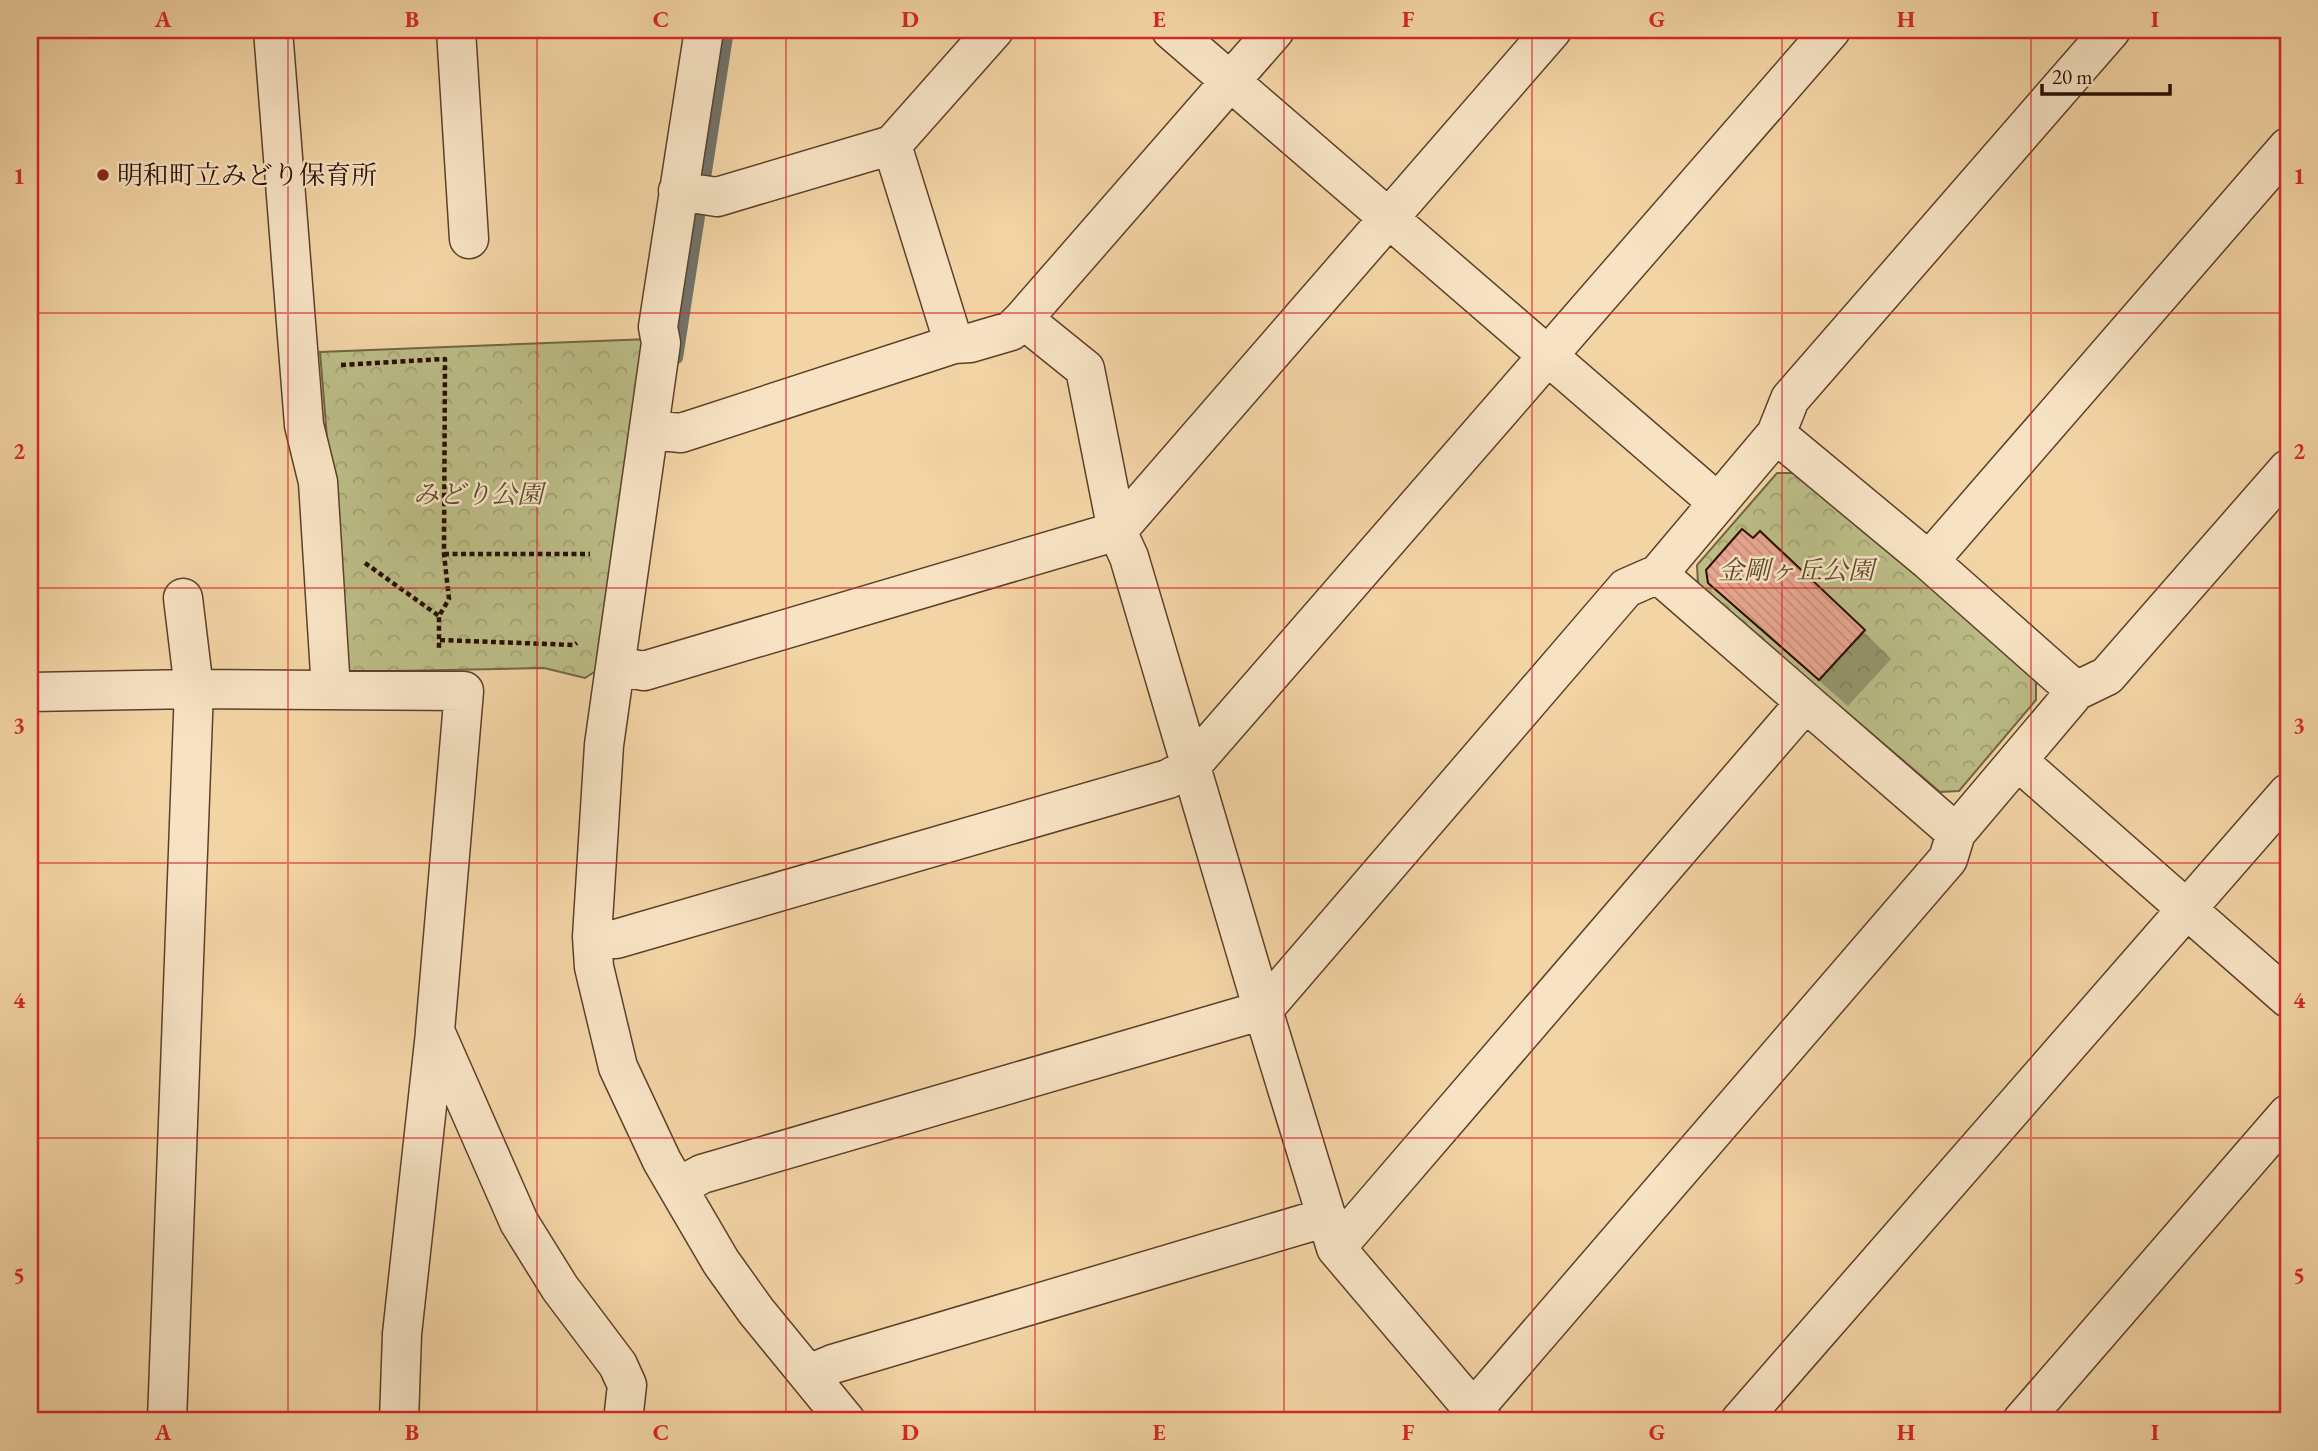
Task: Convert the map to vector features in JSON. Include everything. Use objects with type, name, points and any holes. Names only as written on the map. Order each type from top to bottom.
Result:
[{"type":"street","points":[[273,30],[304,425],[318,482],[331,690]]},
{"type":"street","points":[[456,30],[469,239]]},
{"type":"street","points":[[704,30],[658,327],[665,432],[631,554],[630,668],[604,745],[604,938],[594,967],[618,1067],[662,1161],[690,1181],[721,1262],[756,1311],[821,1369],[846,1421]]},
{"type":"street","points":[[678,191],[717,197],[892,145],[994,30]]},
{"type":"street","points":[[1171,30],[1717,502]]},
{"type":"street","points":[[665,432],[954,344],[970,343],[1012,331],[1275,30]]},
{"type":"street","points":[[630,668],[1117,531],[1552,30]]},
{"type":"street","points":[[604,938],[1168,779],[1190,767],[1831,30]]},
{"type":"street","points":[[690,1181],[1262,1010],[1626,588],[1658,574],[1776,434],[1790,400],[2111,30]]},
{"type":"street","points":[[892,145],[954,344]]},
{"type":"street","points":[[1929,561],[2288,147]]},
{"type":"street","points":[[1023,319],[1085,369],[1117,531],[1129,557],[1262,1010],[1332,1232],[1478,1415],[1948,859],[1956,833],[2076,691],[2107,676],[2288,469]]},
{"type":"street","points":[[1776,434],[1929,561],[2076,691]]},
{"type":"street","points":[[1658,574],[1956,833]]},
{"type":"street","points":[[167,1421],[194,689],[183,598]]},
{"type":"street","points":[[30,692],[194,689],[464,691],[435,1031],[402,1334],[399,1421]]},
{"type":"street","points":[[821,1369],[1332,1232],[1805,703]]},
{"type":"street","points":[[2018,761],[2288,998]]},
{"type":"street","points":[[1740,1421],[2288,793]]},
{"type":"street","points":[[435,1031],[519,1222],[560,1288],[618,1365],[627,1385],[623,1421]]},
{"type":"street","points":[[2022,1421],[2288,1114]]},
{"type":"path","points":[[342,376],[341,364],[445,359],[443,554],[449,599],[439,615],[436,690]]},
{"type":"path","points":[[443,554],[631,554]]},
{"type":"path","points":[[440,640],[574,645],[586,638]]},
{"type":"green space","name":"みどり公園","points":[[649,339],[599,669],[585,678],[544,668],[346,672],[320,352]]},
{"type":"green space","name":"金剛ヶ丘公園","points":[[1777,473],[1800,473],[2036,679],[2036,700],[1959,791],[1940,792],[1698,585],[1697,565]]},
{"type":"building","points":[[1742,529],[1753,538],[1760,531],[1865,630],[1819,680],[1708,583],[1706,570]]},
{"type":"waterway","points":[[677,358],[728,30]]},
{"type":"place","name":"明和町立みどり保育所","points":[[103,175]]}]
